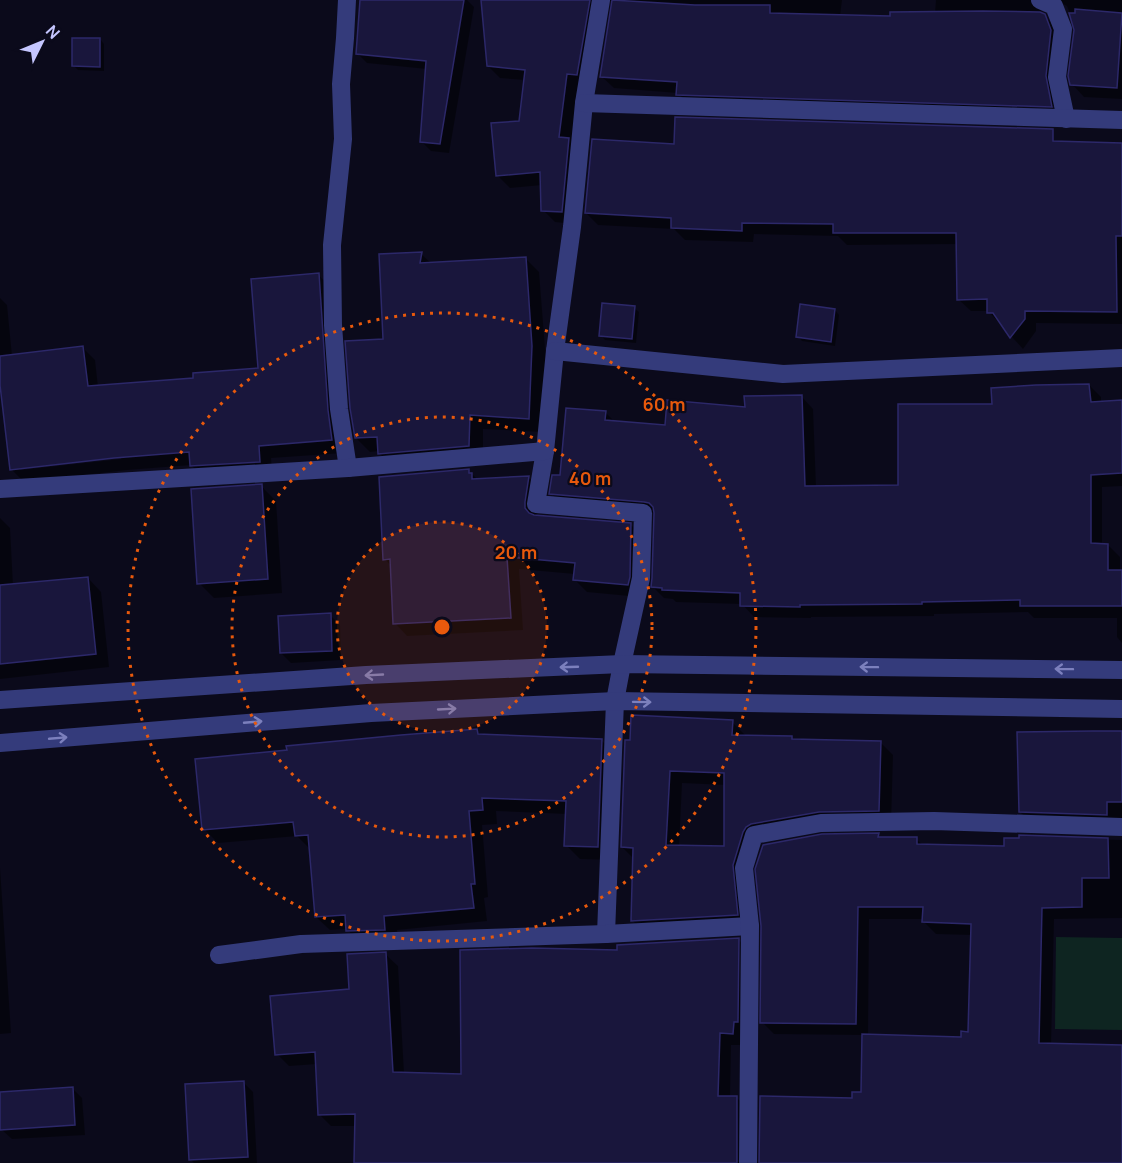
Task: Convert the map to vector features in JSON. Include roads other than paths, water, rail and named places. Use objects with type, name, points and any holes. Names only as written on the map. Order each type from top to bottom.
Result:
[{"type":"street","points":[[347,0],[341,84],[343,139],[332,245],[333,326],[339,409],[348,468]]},
{"type":"street","points":[[601,0],[584,103],[572,227],[555,351],[545,451],[536,504],[643,513],[641,578],[615,701],[606,934]]},
{"type":"street","points":[[1040,0],[1054,6],[1063,29],[1057,77],[1066,119]]},
{"type":"street","points":[[584,103],[1122,120]]},
{"type":"street","points":[[555,351],[783,374],[1122,358]]},
{"type":"street","points":[[0,489],[348,468],[545,451]]},
{"type":"street","points":[[0,700],[366,675],[622,664],[1122,670]]},
{"type":"street","points":[[0,744],[371,713],[615,701],[1122,710]]},
{"type":"street","points":[[748,1163],[750,926],[744,868],[754,835],[821,823],[934,820],[1122,827]]},
{"type":"street","points":[[219,955],[301,944],[606,934],[750,926]]}]
